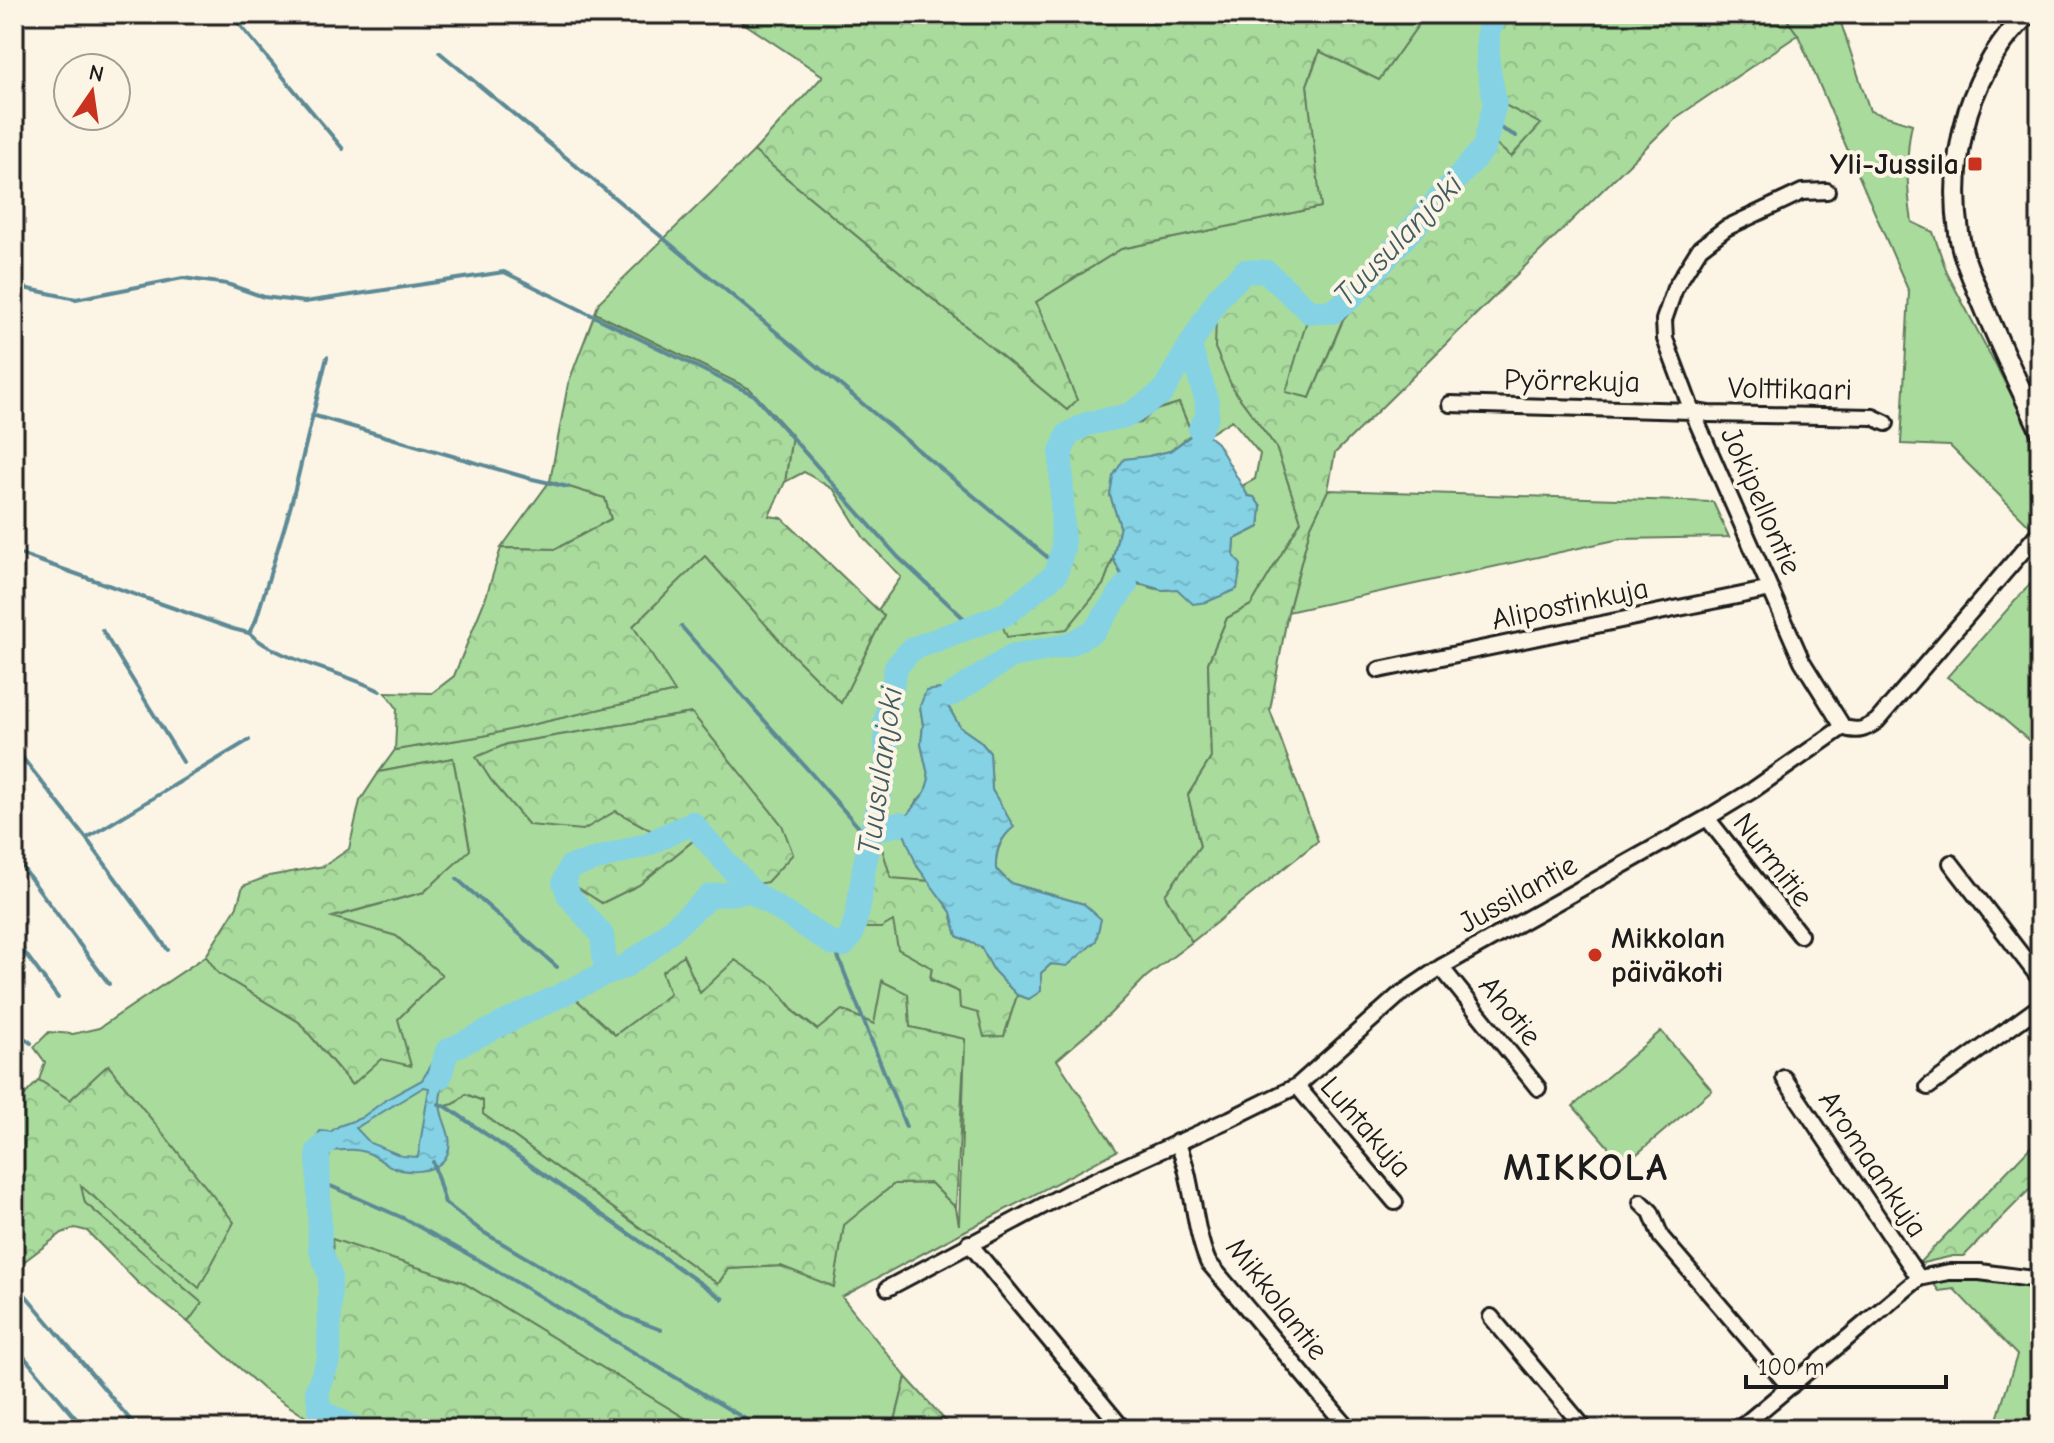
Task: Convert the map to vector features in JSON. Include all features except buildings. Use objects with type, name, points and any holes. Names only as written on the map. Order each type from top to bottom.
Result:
[{"type":"street","points":[[2028,14],[1994,53],[1974,95],[1960,138],[1955,202],[1965,260],[2040,430]]},
{"type":"street","name":"Jokipellontie","points":[[1827,191],[1802,192],[1726,228],[1700,248],[1675,288],[1663,328],[1692,411],[1802,661],[1843,727]]},
{"type":"street","name":"Pyörrekuja","points":[[1450,404],[1692,411]]},
{"type":"street","name":"Volttikaari","points":[[1692,411],[1709,414],[1873,417],[1886,423]]},
{"type":"street","name":"Jussilantie","points":[[888,1288],[1069,1192],[1297,1086],[1398,996],[1441,967],[1707,818],[1843,727],[1852,731],[1866,729],[1877,721],[2040,531]]},
{"type":"street","name":"Alipostinkuja","points":[[1379,670],[1771,589]]},
{"type":"street","name":"Nurmitie","points":[[1707,818],[1800,935]]},
{"type":"street","points":[[1951,863],[2040,979]]},
{"type":"street","name":"Ahotie","points":[[1441,967],[1538,1088]]},
{"type":"street","points":[[1928,1087],[2040,1006]]},
{"type":"street","name":"Aromaankuja","points":[[1784,1078],[1919,1278]]},
{"type":"street","name":"Luhtakuja","points":[[1297,1086],[1395,1202]]},
{"type":"street","name":"Mikkolantie","points":[[1177,1142],[1186,1161],[1202,1247],[1208,1262],[1349,1429]]},
{"type":"street","points":[[1641,1202],[1651,1212],[1661,1237],[1791,1386]]},
{"type":"street","points":[[969,1243],[1123,1429]]},
{"type":"street","points":[[1739,1429],[1919,1278],[1949,1272],[1980,1272],[2040,1280]]},
{"type":"street","points":[[1491,1317],[1581,1424],[1581,1429]]},
{"type":"green space","points":[[730,14],[1426,14],[1379,80],[1319,51],[1307,85],[1321,207],[1121,249],[1036,302],[1077,400],[1067,410],[754,151],[823,76]]},
{"type":"green space","points":[[1426,14],[1507,14],[1496,24],[1542,124],[1511,157],[1495,144],[1343,319],[1310,398],[1233,389],[1276,447],[1301,521],[1251,605],[1227,618],[1208,663],[1211,758],[1188,795],[1200,846],[1165,895],[1192,942],[1146,977],[1110,1014],[1057,1060],[1117,1151],[842,1297],[906,1377],[893,1429],[703,1429],[462,1282],[333,1240],[340,1340],[324,1392],[341,1418],[376,1429],[324,1429],[263,1389],[188,1322],[201,1303],[85,1203],[80,1185],[108,1066],[70,1100],[39,1080],[45,1062],[34,1047],[49,1032],[73,1034],[99,1028],[206,956],[218,973],[299,1022],[351,1084],[398,1019],[442,975],[396,936],[330,918],[424,892],[470,849],[453,758],[379,772],[395,750],[483,736],[674,692],[633,626],[705,555],[790,652],[841,702],[884,616],[878,610],[901,577],[864,538],[834,490],[804,472],[785,482],[792,435],[750,389],[595,313],[599,302],[754,151],[1067,410],[1076,400],[1036,302],[1121,249],[1320,207],[1307,85],[1320,51],[1379,80]],"holes":[[[1179,403],[1192,434],[1200,429],[1208,435],[1232,420],[1260,454],[1255,479],[1242,486],[1261,507],[1259,527],[1235,539],[1234,555],[1181,586],[1164,590],[1137,584],[1126,585],[1113,558],[1103,585],[1001,622],[1016,616],[1066,569],[1068,447],[1080,432],[1141,423],[1153,411]],[[920,706],[949,708],[960,727],[980,741],[990,753],[992,790],[1013,827],[1000,845],[996,869],[1010,883],[1084,904],[1067,965],[1051,964],[1041,973],[1029,999],[1017,995],[1004,1036],[959,992],[930,980],[932,968],[899,949],[880,844],[891,879],[929,881],[917,866],[913,806],[925,792],[929,779],[921,744],[923,725]],[[692,713],[700,835],[639,885],[602,903],[570,881],[597,851],[655,832],[616,811],[529,825],[491,780],[477,758],[507,744]],[[683,955],[700,993],[774,986],[795,1012],[818,1030],[875,1025],[883,981],[910,1027],[965,1039],[959,1225],[956,1208],[931,1183],[894,1184],[844,1224],[834,1286],[781,1266],[728,1269],[718,1284],[483,1114],[483,1101],[466,1094],[454,1104],[566,990],[615,1035],[671,994]]]},
{"type":"green space","points":[[1507,14],[1783,14],[1798,35],[1677,117],[1335,453],[1328,490],[1310,528],[1288,612],[1270,710],[1318,841],[1192,942],[1165,895],[1200,846],[1188,795],[1211,758],[1208,663],[1227,618],[1251,605],[1301,521],[1276,447],[1233,389],[1215,348],[1216,316],[1241,279],[1265,279],[1307,320],[1286,392],[1310,398],[1343,320],[1495,143],[1511,157],[1541,124],[1501,103],[1491,47],[1496,24]]},
{"type":"green space","points":[[1783,14],[1838,14],[1870,111],[1912,124],[1908,173],[1912,222],[1933,232],[1947,273],[2040,449],[2040,481],[2030,489],[2040,509],[2033,529],[1950,446],[1901,444],[1909,292],[1798,35]]},
{"type":"green space","points":[[595,313],[750,389],[792,435],[785,482],[769,516],[782,518],[884,616],[841,703],[790,652],[705,556],[633,626],[675,692],[483,736],[395,750],[397,708],[385,692],[432,693],[454,676],[486,597],[501,548],[556,549],[611,519],[605,498],[550,481],[568,384]]},
{"type":"green space","points":[[1179,403],[1192,434],[1170,451],[1149,456],[1110,495],[1120,526],[1103,585],[1067,629],[1007,637],[1001,622],[1016,616],[1066,569],[1068,447],[1073,437],[1080,432],[1141,423],[1153,411]]},
{"type":"green space","points":[[550,481],[605,498],[611,519],[556,549],[501,548]]},
{"type":"green space","points":[[1328,490],[1713,502],[1729,537],[1620,539],[1288,612],[1310,528]]},
{"type":"green space","points":[[2040,573],[2040,750],[1992,709],[1947,677]]},
{"type":"green space","points":[[692,713],[782,825],[793,854],[767,882],[743,887],[700,835],[639,885],[602,903],[569,882],[597,851],[654,832],[616,811],[583,830],[529,825],[476,757],[507,744]]},
{"type":"green space","points":[[453,758],[470,850],[424,892],[332,917],[396,936],[442,975],[398,1019],[411,1066],[381,1059],[352,1085],[299,1022],[218,973],[206,956],[237,906],[243,886],[269,876],[324,866],[349,849],[360,801],[379,772]]},
{"type":"green space","points":[[880,842],[891,878],[929,881],[951,912],[957,936],[981,947],[994,971],[1017,995],[1004,1036],[984,1037],[978,1013],[960,1008],[959,992],[930,979],[932,968],[898,949],[893,921],[881,928],[858,928]]},
{"type":"green space","points":[[683,955],[700,993],[735,960],[774,986],[794,1012],[817,1030],[842,1010],[874,1024],[882,981],[908,994],[910,1027],[965,1039],[956,1208],[931,1183],[894,1184],[844,1225],[834,1287],[781,1266],[728,1269],[718,1284],[483,1114],[483,1101],[466,1094],[454,1104],[428,1110],[444,1050],[566,990],[615,1035],[670,994],[662,972]]},
{"type":"green space","points":[[1661,1031],[1712,1090],[1624,1165],[1573,1106]]},
{"type":"green space","points":[[108,1065],[234,1222],[199,1288],[81,1186],[85,1203],[202,1303],[188,1322],[138,1283],[87,1231],[75,1228],[62,1233],[14,1269],[14,1106],[39,1080],[70,1100]]},
{"type":"green space","points":[[2040,1137],[2040,1190],[2030,1189],[1964,1256],[1918,1264]]},
{"type":"green space","points":[[332,1239],[462,1282],[703,1429],[376,1429],[341,1418],[325,1409],[324,1392],[340,1340]]},
{"type":"green space","points":[[1949,1278],[2040,1285],[2040,1429],[1994,1429],[2017,1355],[1954,1289],[1939,1291],[1931,1280]]},
{"type":"green space","points":[[906,1377],[953,1429],[893,1429]]},
{"type":"water","points":[[1200,429],[1217,443],[1248,496],[1254,497],[1261,507],[1259,527],[1235,539],[1234,555],[1241,565],[1237,589],[1207,602],[1193,604],[1177,589],[1162,590],[1138,583],[1126,585],[1113,558],[1120,526],[1110,495],[1113,476],[1124,459],[1170,451]]},
{"type":"water","points":[[939,689],[951,695],[949,708],[960,727],[980,741],[990,753],[992,790],[1014,827],[999,845],[996,869],[1010,883],[1084,904],[1101,919],[1096,941],[1067,966],[1051,964],[1041,973],[1041,991],[1029,999],[1017,995],[994,971],[981,947],[957,936],[951,912],[917,866],[900,824],[925,792],[929,779],[921,744],[923,725],[920,706],[926,691]]},
{"type":"water","points":[[444,1045],[458,1054],[441,1095],[440,1108],[450,1141],[447,1155],[437,1166],[421,1171],[404,1170],[363,1151],[341,1150],[331,1151],[328,1174],[308,1171],[320,1131],[330,1132],[361,1118],[422,1080]],"holes":[[[424,1087],[429,1088],[418,1157],[402,1156],[370,1143],[356,1128]]]},
{"type":"waterway","points":[[231,14],[343,149]]},
{"type":"waterway","name":"Tuusulanjoki","points":[[440,1077],[447,1051],[624,967],[650,949],[710,896],[751,891],[833,944],[844,945],[851,936],[858,911],[887,761],[885,722],[896,667],[912,649],[1006,614],[1056,574],[1063,548],[1061,452],[1068,434],[1087,424],[1129,415],[1162,393],[1218,298],[1245,271],[1267,272],[1310,312],[1332,312],[1351,298],[1484,148],[1495,103],[1488,64],[1488,32],[1497,14]]},
{"type":"waterway","points":[[439,52],[1058,566]]},
{"type":"waterway","points":[[1490,123],[1516,136]]},
{"type":"waterway","points":[[19,287],[76,299],[183,278],[227,284],[264,297],[305,302],[504,272],[754,395],[898,557],[971,625]]},
{"type":"waterway","points":[[1190,346],[1207,401],[1207,417],[1200,429]]},
{"type":"waterway","points":[[14,552],[249,633],[256,620],[291,505],[327,357]]},
{"type":"waterway","points":[[312,415],[568,487]]},
{"type":"waterway","points":[[951,695],[1012,656],[1068,645],[1094,631],[1126,585]]},
{"type":"waterway","points":[[681,626],[870,840]]},
{"type":"waterway","points":[[102,630],[183,762]]},
{"type":"waterway","points":[[249,633],[277,651],[380,691]]},
{"type":"waterway","points":[[87,838],[249,740]]},
{"type":"waterway","points":[[14,747],[168,950]]},
{"type":"waterway","name":"Tuusulanjoki","points":[[606,973],[602,935],[569,896],[564,882],[570,867],[648,844],[692,823],[751,891]]},
{"type":"waterway","points":[[872,830],[900,824]]},
{"type":"waterway","points":[[14,856],[109,984]]},
{"type":"waterway","points":[[457,879],[557,967]]},
{"type":"waterway","points":[[14,938],[58,998]]},
{"type":"waterway","points":[[833,944],[906,1127]]},
{"type":"waterway","points":[[14,1031],[31,1043]]},
{"type":"waterway","points":[[439,1104],[723,1299]]},
{"type":"waterway","name":"Tuusulanjoki","points":[[325,1144],[318,1151],[320,1248],[330,1276],[329,1360],[317,1389],[320,1411],[357,1429]]},
{"type":"waterway","points":[[433,1162],[445,1203],[483,1232],[625,1316],[661,1330]]},
{"type":"waterway","points":[[317,1180],[403,1218],[484,1263],[762,1429]]},
{"type":"waterway","points":[[17,1285],[138,1429]]},
{"type":"waterway","points":[[14,1345],[85,1429]]},
{"type":"waterway","points":[[14,1408],[32,1429]]},
{"type":"place","name":"Yli-Jussila","points":[[1975,164]]},
{"type":"place","name":"Mikkolan päiväkoti","points":[[1595,955]]},
{"type":"district","name":"MIKKOLA","points":[[1586,1168]]}]
